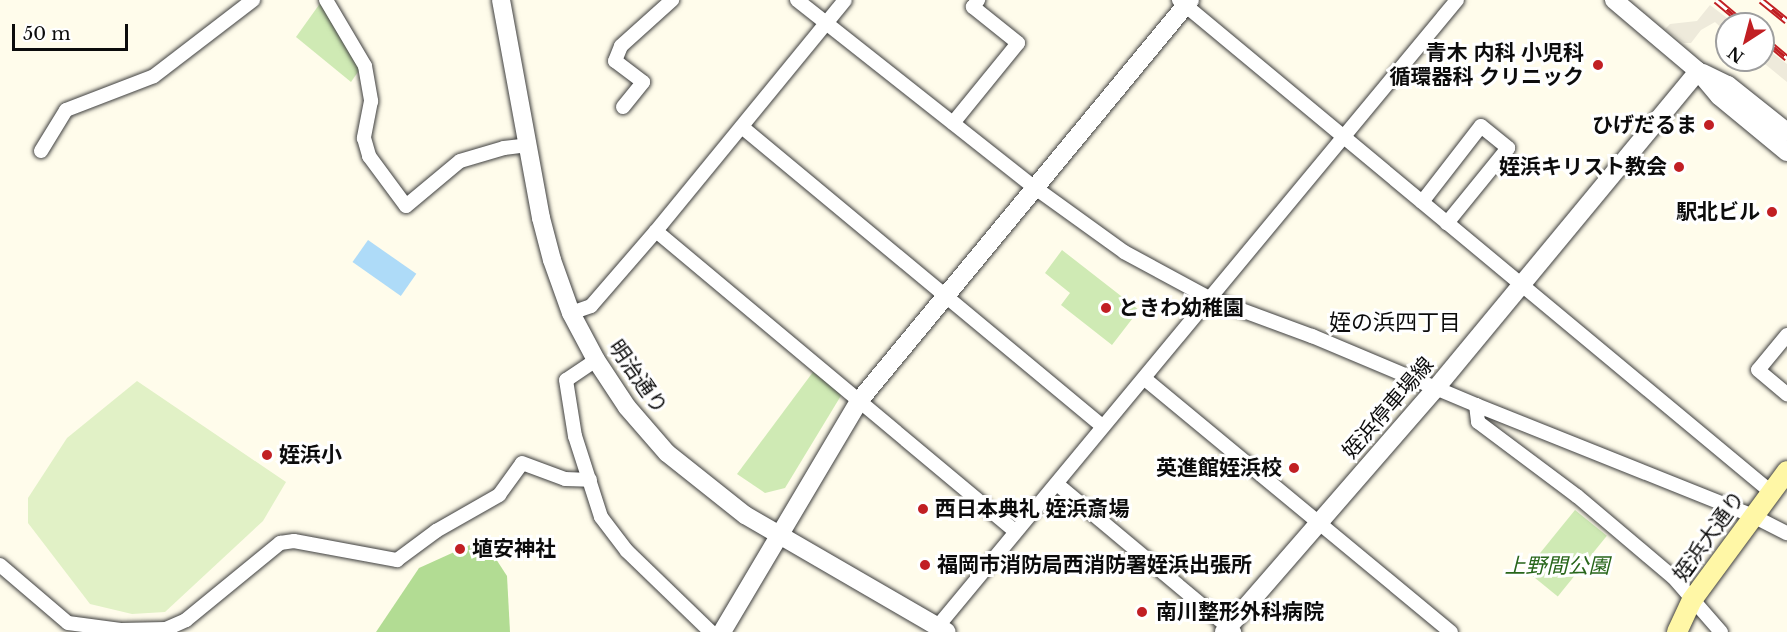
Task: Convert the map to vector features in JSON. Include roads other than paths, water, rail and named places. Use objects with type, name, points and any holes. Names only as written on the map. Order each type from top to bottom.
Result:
[{"type":"main road","name":"姪浜大通り","points":[[1677,632],[1692,600],[1787,471]]},
{"type":"street","points":[[41,151],[66,110],[154,76],[253,0]]},
{"type":"street","points":[[326,0],[365,66],[371,101],[364,138],[369,156],[406,206],[460,160],[504,148],[528,145]]},
{"type":"street","name":"明治通り","points":[[501,0],[544,228],[571,313],[596,360],[627,407],[667,453],[745,515],[942,629]]},
{"type":"street","points":[[623,107],[643,82],[615,61],[621,46],[672,0]]},
{"type":"street","points":[[797,0],[1034,187],[1124,252],[1209,298],[1312,336],[1476,405],[1753,516],[1787,533]]},
{"type":"street","points":[[571,313],[591,306],[828,24],[845,0]]},
{"type":"street","points":[[953,123],[1018,43],[973,7],[978,0]]},
{"type":"street","points":[[942,629],[1015,531],[1145,379],[1209,298],[1457,0]]},
{"type":"street","points":[[1614,0],[1698,71],[1719,96],[1787,152]]},
{"type":"street","points":[[722,632],[859,401],[1185,2],[1771,492]]},
{"type":"street","points":[[1698,71],[1728,85],[1787,132]]},
{"type":"street","name":"姪浜停車場線","points":[[1228,630],[1436,388],[1698,71]]},
{"type":"street","points":[[1422,202],[1481,126],[1508,148],[1447,223]]},
{"type":"street","points":[[742,127],[1103,427]]},
{"type":"street","points":[[656,231],[1015,531]]},
{"type":"street","points":[[1787,335],[1758,370],[1787,394]]},
{"type":"street","points":[[596,360],[566,380],[575,436],[601,517],[627,551],[711,632]]},
{"type":"street","points":[[1145,379],[1451,632]]},
{"type":"street","points":[[1476,405],[1478,422],[1577,496],[1673,577],[1721,632]]},
{"type":"street","points":[[0,565],[68,623],[121,630],[166,629],[186,620],[280,543],[294,541],[397,560],[436,531],[499,495],[522,463],[565,479],[590,480]]},
{"type":"street","points":[[1057,484],[1228,630]]},
{"type":"water","points":[[368,240],[416,274],[401,296],[353,262]]},
{"type":"railway","points":[[1716,0],[1730,12]]},
{"type":"railway","points":[[1761,0],[1787,21]]},
{"type":"railway","points":[[1775,48],[1787,58]]},
{"type":"place","name":"青木 内科 小児科 循環器科 クリニック","points":[[1598,65]]},
{"type":"place","name":"ひげだるま","points":[[1709,125]]},
{"type":"place","name":"姪浜キリスト教会","points":[[1679,167]]},
{"type":"place","name":"駅北ビル","points":[[1772,212]]},
{"type":"place","name":"ときわ幼稚園","points":[[1106,308]]},
{"type":"place","name":"姪浜小","points":[[267,455]]},
{"type":"place","name":"英進館姪浜校","points":[[1294,468]]},
{"type":"place","name":"西日本典礼 姪浜斎場","points":[[923,509]]},
{"type":"place","name":"埴安神社","points":[[460,549]]},
{"type":"place","name":"福岡市消防局西消防署姪浜出張所","points":[[925,565]]},
{"type":"place","name":"南川整形外科病院","points":[[1142,612]]},
{"type":"district","name":"姪の浜四丁目","points":[[1395,323]]},
{"type":"park label","name":"上野間公園","points":[[1557,566]]}]
